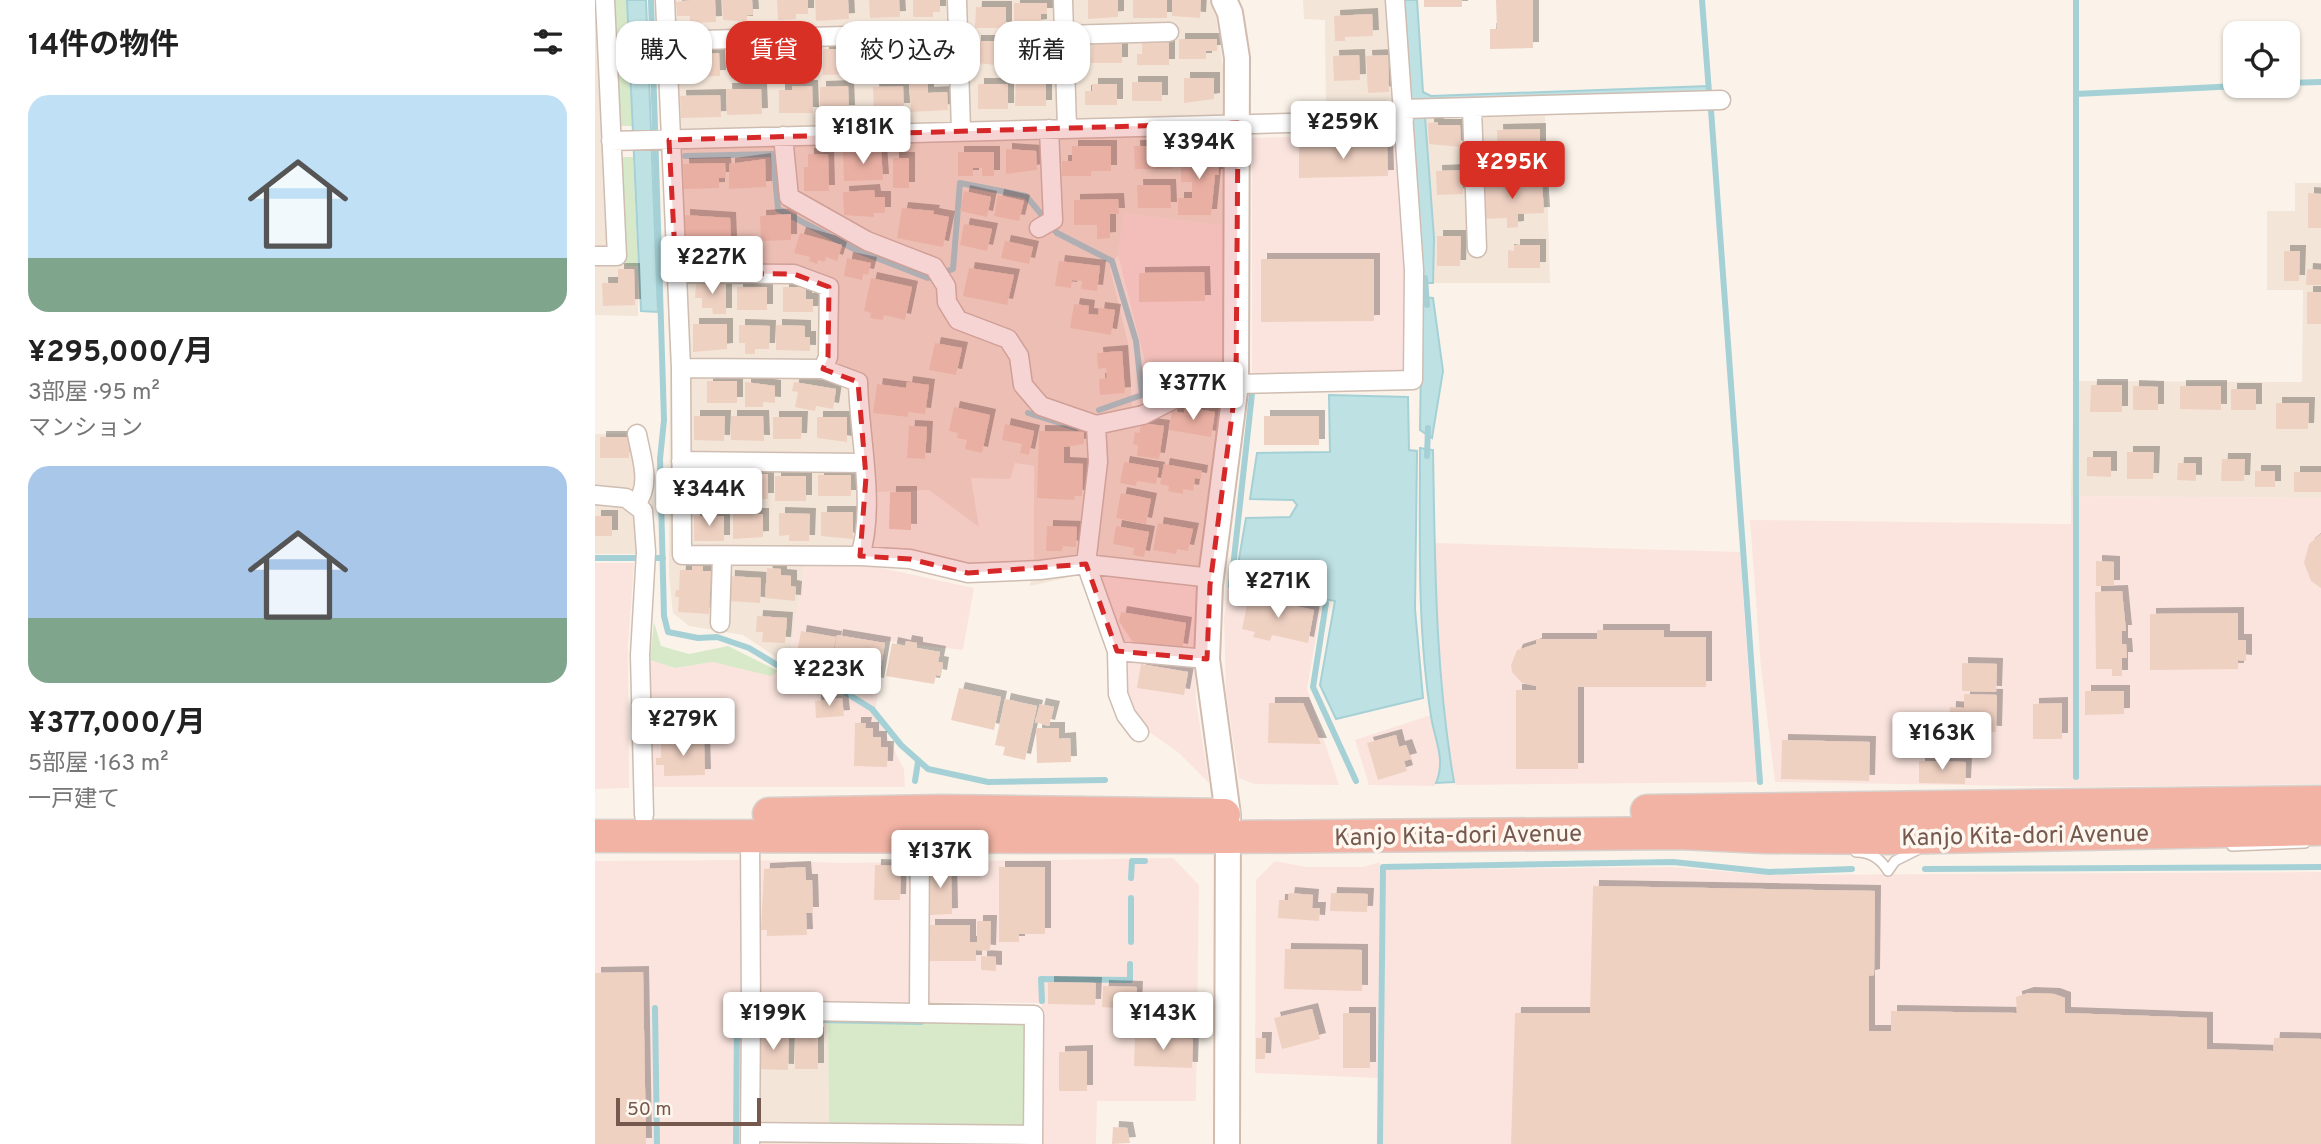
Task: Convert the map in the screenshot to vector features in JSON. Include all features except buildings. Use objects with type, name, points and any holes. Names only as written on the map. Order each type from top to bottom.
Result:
[{"type":"highway","name":"Kanjo Kita-dori Avenue","points":[[595,836],[920,836],[1228,826],[2321,802]]},
{"type":"highway","name":"Kanjo Kita-dori Avenue","points":[[595,816],[943,811],[1228,826],[1680,832],[1764,837],[2316,836]]},
{"type":"street","points":[[595,257],[617,256],[605,0]]},
{"type":"street","points":[[665,0],[666,21]]},
{"type":"street","points":[[957,0],[957,21]]},
{"type":"street","points":[[1063,0],[1064,21]]},
{"type":"street","points":[[1224,0],[1230,13],[1237,58],[1236,384],[1212,578],[1207,659],[1228,826],[1227,1144]]},
{"type":"street","points":[[783,136],[789,197],[867,241],[934,267],[946,286],[947,302],[958,320],[1008,339],[1019,356],[1023,385],[1041,406],[1096,425],[1143,415],[1192,390],[1236,384],[1413,380],[1414,270],[1395,0]]},
{"type":"street","points":[[1090,34],[1169,32]]},
{"type":"street","points":[[712,40],[836,36]]},
{"type":"street","points":[[667,84],[681,368],[682,555],[860,555],[910,559],[968,573],[1040,570],[1086,564],[1212,578]]},
{"type":"street","points":[[959,84],[961,131]]},
{"type":"street","points":[[1046,224],[1061,84]]},
{"type":"street","points":[[611,141],[1238,123],[1403,115],[1427,110],[1721,100]]},
{"type":"street","points":[[1472,108],[1477,248]]},
{"type":"street","points":[[676,273],[794,274],[829,287],[828,357],[823,369]]},
{"type":"street","points":[[681,368],[823,369],[858,382],[862,463],[866,477],[865,540],[860,555]]},
{"type":"street","points":[[1096,425],[1098,462],[1086,564],[1117,651],[1118,694],[1126,715],[1139,732]]},
{"type":"street","points":[[636,434],[645,484],[643,495],[636,504]]},
{"type":"street","points":[[681,461],[862,463]]},
{"type":"street","points":[[595,495],[615,495],[636,504],[643,511],[646,558],[641,655],[644,815]]},
{"type":"street","points":[[720,623],[722,557]]},
{"type":"street","points":[[1117,651],[1207,659]]},
{"type":"street","points":[[750,835],[750,1138],[1033,1140],[1034,1015],[751,1010]]},
{"type":"street","points":[[919,1013],[920,836]]},
{"type":"lane","points":[[1680,832],[1732,846]]},
{"type":"lane","points":[[2225,847],[2316,836]]},
{"type":"lane","points":[[1838,852],[1865,852],[1882,860],[1888,871],[1895,861],[1913,850],[1926,850]]},
{"type":"highlighted area","points":[[1238,123],[1236,384],[1210,585],[1207,659],[1117,651],[1086,564],[968,573],[910,559],[860,556],[866,477],[858,382],[823,369],[828,357],[829,287],[794,274],[676,273],[669,140]]},
{"type":"shaded area","points":[[595,0],[615,0],[616,84],[618,84],[626,266],[638,266],[638,316],[595,315]]},
{"type":"shaded area","points":[[656,0],[1209,0],[1216,18],[1224,75],[1224,226],[1125,213],[1118,255],[1110,268],[1129,347],[1133,424],[1189,398],[1223,394],[1199,584],[1101,570],[1030,586],[1034,563],[1034,466],[1015,463],[1010,479],[971,478],[979,527],[929,490],[876,492],[872,566],[805,565],[788,665],[743,635],[689,626],[673,613],[669,575],[670,365],[659,84],[712,84],[712,21],[657,21]]},
{"type":"shaded area","points":[[1303,0],[1406,0],[1397,106],[1326,109],[1325,20],[1304,19]]},
{"type":"shaded area","points":[[1545,116],[1550,283],[1433,283],[1434,238],[1425,117]]},
{"type":"shaded area","points":[[1399,134],[1407,265],[1407,375],[1252,375],[1252,138]]},
{"type":"shaded area","points":[[2295,183],[2321,183],[2321,498],[2071,496],[2074,381],[2302,382],[2303,290],[2267,290],[2267,211],[2295,211]]},
{"type":"shaded area","points":[[1125,213],[1224,226],[1223,380],[1155,401],[1118,255]]},
{"type":"shaded area","points":[[641,433],[652,489],[656,554],[595,554],[595,434]]},
{"type":"shaded area","points":[[2071,496],[2321,498],[2321,784],[2077,787],[1775,782],[1761,668],[1750,520],[2071,524]]},
{"type":"shaded area","points":[[1434,543],[1740,552],[1750,693],[1760,782],[1455,785],[1443,717],[1443,684],[1435,612]]},
{"type":"shaded area","points":[[595,563],[634,563],[628,646],[629,788],[595,789]]},
{"type":"shaded area","points":[[805,565],[872,566],[974,588],[963,650],[885,641],[875,713],[904,769],[905,787],[650,787],[650,660],[675,668],[713,662],[771,675],[788,665]]},
{"type":"shaded area","points":[[1101,570],[1199,584],[1195,638],[1196,701],[1209,783],[1179,753],[1145,729],[1132,712],[1099,583]]},
{"type":"shaded area","points":[[1228,589],[1321,608],[1307,689],[1339,785],[1254,784],[1239,778],[1226,693],[1224,618]]},
{"type":"shaded area","points":[[1431,715],[1443,767],[1435,786],[1369,785],[1355,740]]},
{"type":"shaded area","points":[[1173,858],[1199,885],[1196,1101],[1097,1101],[1096,1144],[1041,1144],[1042,1003],[759,1001],[755,860],[843,863]]},
{"type":"shaded area","points":[[741,860],[740,1144],[595,1144],[595,861]]},
{"type":"shaded area","points":[[1275,861],[1307,867],[1363,867],[1380,862],[1378,1078],[1255,1073],[1256,880]]},
{"type":"shaded area","points":[[1673,867],[1768,875],[2321,872],[2321,1144],[1383,1144],[1385,870]]},
{"type":"shaded area","points":[[828,1022],[829,1123],[841,1144],[758,1144],[760,1023]]},
{"type":"green space","points":[[615,0],[627,0],[628,21],[616,21],[616,25]]},
{"type":"green space","points":[[618,84],[630,84],[632,126],[620,126]]},
{"type":"green space","points":[[621,157],[633,157],[638,266],[626,266]]},
{"type":"green space","points":[[654,622],[661,646],[689,654],[728,646],[778,671],[771,676],[713,662],[675,668],[650,660]]},
{"type":"green space","points":[[828,1022],[1026,1023],[1025,1127],[829,1124]]},
{"type":"water","points":[[627,0],[646,0],[647,21],[628,21]]},
{"type":"water","points":[[1402,0],[1417,0],[1423,92],[1431,96],[1708,86],[1709,92],[1408,101]]},
{"type":"water","points":[[631,84],[649,84],[658,312],[641,311]]},
{"type":"water","points":[[1425,117],[1434,238],[1433,283],[1419,283],[1409,118]]},
{"type":"water","points":[[1422,297],[1433,298],[1443,371],[1432,438],[1420,430]]},
{"type":"water","points":[[1329,395],[1408,397],[1409,450],[1417,451],[1415,609],[1423,698],[1336,719],[1320,685],[1335,601],[1235,582],[1246,518],[1290,517],[1297,505],[1293,500],[1250,499],[1257,453],[1330,452]]},
{"type":"water","points":[[1420,448],[1433,450],[1440,658],[1454,782],[1436,783],[1440,758],[1431,716],[1421,616]]},
{"type":"waterway","points":[[651,0],[664,420],[660,459],[664,616],[668,632],[698,638],[717,637],[749,648],[782,668],[835,686],[872,709],[901,745],[928,769],[988,782],[1105,780]]},
{"type":"waterway","points":[[1702,0],[1709,92]]},
{"type":"waterway","points":[[2076,0],[2076,777]]},
{"type":"waterway","points":[[2300,83],[2321,82]]},
{"type":"waterway","points":[[2076,94],[2223,87]]},
{"type":"waterway","points":[[1711,110],[1760,782]]},
{"type":"waterway","points":[[685,156],[773,154],[778,209],[856,250],[928,278],[953,269],[960,183],[1026,196],[1057,233],[1112,261],[1136,341],[1142,395],[1099,410]]},
{"type":"waterway","points":[[1425,278],[1427,305]]},
{"type":"waterway","points":[[1252,394],[1231,586],[1326,603],[1313,687],[1356,781]]},
{"type":"waterway","points":[[1028,413],[1076,428]]},
{"type":"waterway","points":[[1427,456],[1428,428]]},
{"type":"waterway","points":[[595,558],[663,558]]},
{"type":"waterway","points":[[915,781],[918,762]]},
{"type":"waterway","points":[[1131,878],[1132,861],[1145,861]]},
{"type":"waterway","points":[[1380,1144],[1383,867],[1673,862],[1769,872],[1852,869]]},
{"type":"waterway","points":[[910,867],[912,882]]},
{"type":"waterway","points":[[1925,869],[2321,867]]},
{"type":"waterway","points":[[1131,898],[1131,942]]},
{"type":"waterway","points":[[1042,1001],[1041,979],[1130,980],[1130,964]]},
{"type":"waterway","points":[[655,1008],[657,1144]]},
{"type":"waterway","points":[[736,1144],[737,1019]]},
{"type":"waterway","points":[[765,1019],[921,1022]]}]
